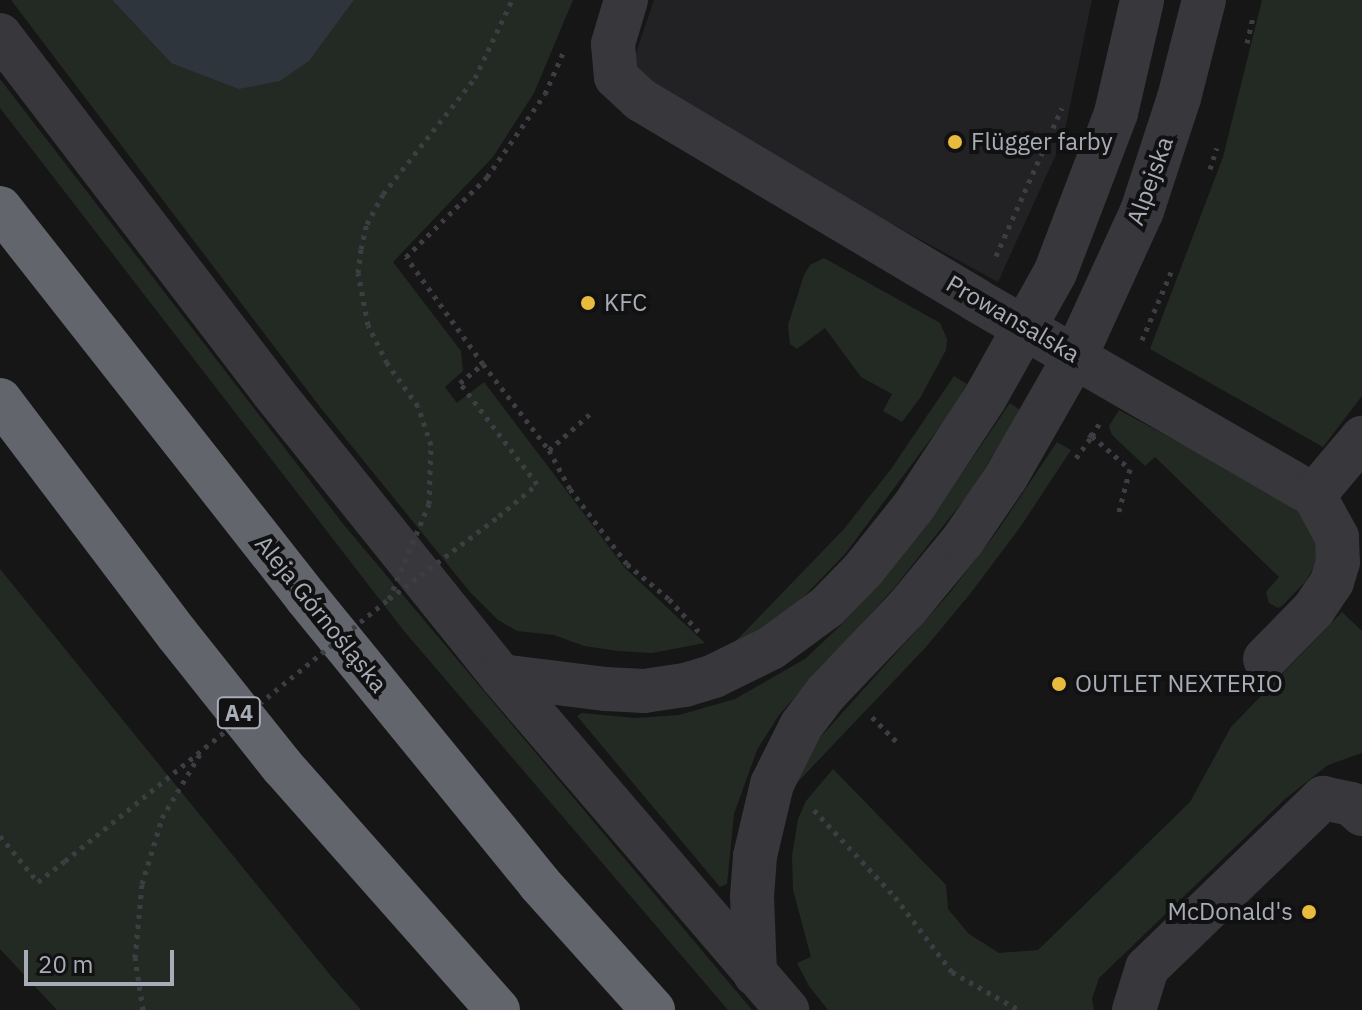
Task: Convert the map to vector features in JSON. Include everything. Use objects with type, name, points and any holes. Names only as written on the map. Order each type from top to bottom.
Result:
[{"type":"highway","name":"Aleja Górnośląska","points":[[0,208],[306,597],[539,883],[653,1010]]},
{"type":"highway","name":"A4","points":[[0,400],[177,634],[282,766],[498,1010]]},
{"type":"street","name":"Prowansalska","points":[[626,0],[613,44],[616,77],[641,100],[976,300],[1314,495]]},
{"type":"street","points":[[501,676],[644,691],[685,685],[714,676],[771,648],[827,607],[863,570],[914,506],[1027,328],[1055,273],[1116,113],[1142,0]]},
{"type":"street","name":"Alpejska","points":[[755,974],[752,896],[755,856],[772,784],[801,726],[826,693],[907,608],[963,540],[1006,477],[1076,355],[1142,211],[1179,98],[1204,0]]},
{"type":"street","points":[[0,35],[272,391],[501,676],[787,1010]]},
{"type":"street","points":[[1265,659],[1314,609],[1332,582],[1338,562],[1337,537],[1314,495],[1362,438]]},
{"type":"street","points":[[1134,1010],[1147,968],[1323,798],[1351,804],[1362,814]]},
{"type":"path","points":[[389,599],[417,540],[429,504],[431,445],[418,406],[387,363],[368,325],[358,273],[361,249],[367,224],[383,194],[475,78],[512,0]]},
{"type":"path","points":[[568,42],[545,94],[487,177],[406,257],[549,450],[570,489],[627,564],[669,599],[701,633]]},
{"type":"path","points":[[976,300],[1068,97]]},
{"type":"path","points":[[0,836],[38,882],[537,484],[460,383],[483,364]]},
{"type":"path","points":[[549,450],[590,414]]},
{"type":"path","points":[[872,717],[899,744]]},
{"type":"path","points":[[143,1010],[135,958],[142,884],[162,818],[200,754]]},
{"type":"path","points":[[809,805],[895,897],[952,972],[1019,1010]]},
{"type":"shaded area","points":[[11,0],[112,0],[171,63],[310,60],[354,0],[573,0],[534,93],[493,157],[393,262],[461,351],[463,371],[445,387],[457,403],[484,382],[625,568],[705,643],[652,653],[618,651],[584,646],[554,635],[517,631],[498,620],[470,592],[320,407]]},
{"type":"shaded area","points":[[112,0],[354,0],[310,60],[280,81],[239,89],[171,63]]},
{"type":"shaded area","points":[[654,0],[1092,0],[1063,139],[998,282],[627,79]]},
{"type":"shaded area","points":[[1262,0],[1362,0],[1362,396],[1323,447],[1150,349],[1223,157]]},
{"type":"shaded area","points":[[0,79],[344,525],[752,1010],[728,1010],[404,631],[0,108]]},
{"type":"shaded area","points":[[824,258],[940,323],[947,339],[946,350],[920,398],[902,422],[883,411],[892,394],[861,377],[825,328],[797,349],[790,344],[788,325],[804,275],[810,265]]},
{"type":"shaded area","points":[[954,376],[967,384],[953,409],[845,554],[774,624],[733,644],[844,529],[891,469]]},
{"type":"shaded area","points":[[1010,403],[1021,411],[967,496],[894,588],[779,715],[757,750],[734,814],[727,884],[720,887],[577,716],[582,713],[636,718],[679,715],[735,699],[805,659],[841,625],[924,529]]},
{"type":"shaded area","points":[[1119,410],[1299,507],[1317,536],[1317,562],[1305,582],[1282,606],[1278,608],[1269,603],[1266,592],[1279,577],[1155,457],[1145,466],[1112,435],[1109,426]]},
{"type":"shaded area","points":[[1057,442],[1071,450],[1021,526],[970,594],[926,647],[794,786],[818,740],[948,595],[996,533]]},
{"type":"shaded area","points":[[0,569],[361,1010],[57,1010],[0,949]]},
{"type":"shaded area","points":[[1342,612],[1362,631],[1362,753],[1328,765],[1285,799],[1099,978],[1092,999],[1094,1010],[828,1010],[809,986],[797,963],[811,957],[793,890],[792,856],[798,819],[806,801],[833,769],[946,885],[948,909],[969,934],[999,953],[1038,950],[1190,802],[1231,727]]},
{"type":"place","name":"Flügger farby","points":[[955,142]]},
{"type":"place","name":"KFC","points":[[588,303]]},
{"type":"place","name":"OUTLET NEXTERIO","points":[[1059,684]]},
{"type":"place","name":"McDonald's","points":[[1309,912]]}]
